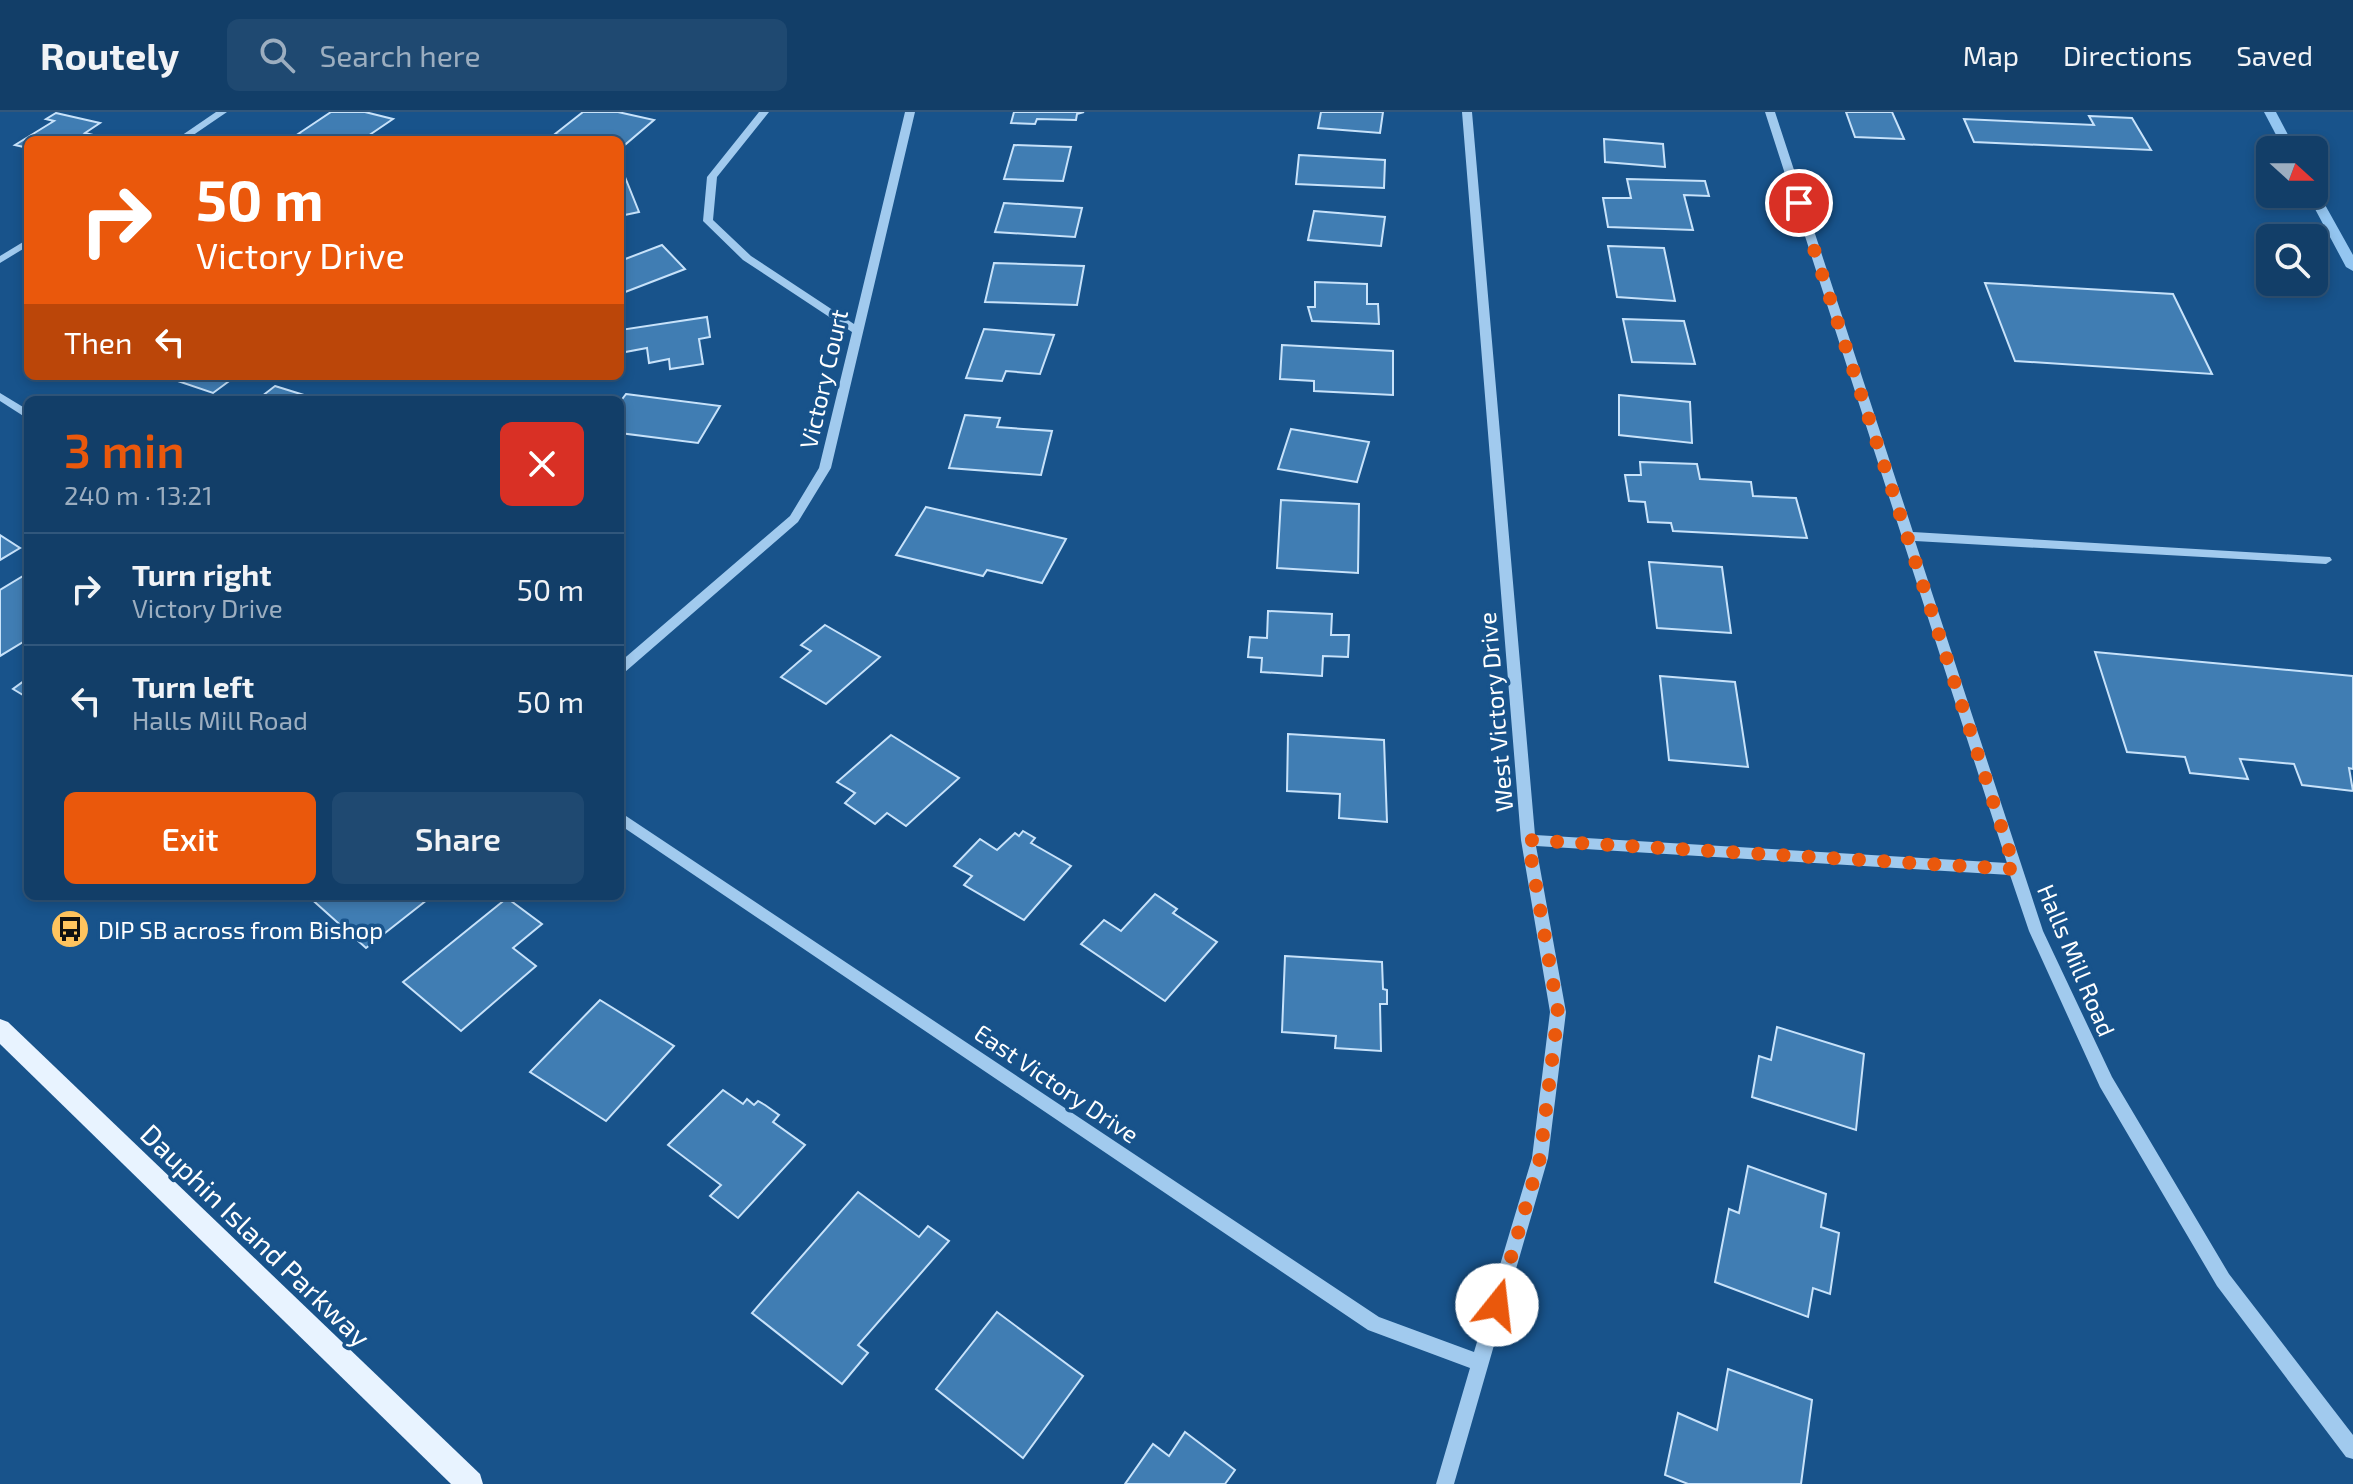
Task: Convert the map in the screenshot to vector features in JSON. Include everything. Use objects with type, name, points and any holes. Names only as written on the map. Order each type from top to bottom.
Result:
[{"type":"main road","name":"Dauphin Island Parkway","points":[[0,1029],[470,1484]]},
{"type":"street","points":[[186,136],[222,112]]},
{"type":"street","points":[[764,112],[712,177],[708,221],[747,258],[858,331]]},
{"type":"street","name":"Victory Court","points":[[624,666],[794,519],[825,468],[910,112]]},
{"type":"street","name":"West Victory Drive","points":[[1445,1484],[1540,1158],[1558,1012],[1528,840],[1467,112]]},
{"type":"street","name":"Halls Mill Road","points":[[1770,112],[2036,931],[2106,1082],[2223,1280],[2353,1450]]},
{"type":"street","points":[[0,260],[24,245]]},
{"type":"street","points":[[0,396],[24,412]]},
{"type":"street","points":[[1906,536],[2326,560]]},
{"type":"street","name":"East Victory Drive","points":[[624,821],[1374,1324],[1480,1363]]},
{"type":"street","points":[[1528,840],[2015,869]]},
{"type":"building","points":[[331,112],[365,112],[393,119],[368,136],[298,134]]},
{"type":"building","points":[[583,112],[618,112],[654,120],[624,146],[624,136],[555,134]]},
{"type":"building","points":[[1014,112],[1084,112],[1077,114],[1076,120],[1037,119],[1035,124],[1011,123]]},
{"type":"building","points":[[1321,112],[1383,112],[1380,133],[1318,128]]},
{"type":"building","points":[[1846,112],[1892,112],[1904,139],[1855,137]]},
{"type":"building","points":[[56,113],[100,123],[85,133],[91,136],[30,136],[54,121],[46,119]]},
{"type":"building","points":[[2089,116],[2132,118],[2151,150],[1974,142],[1964,119],[2094,125]]},
{"type":"building","points":[[1604,139],[1663,144],[1665,167],[1605,162]]},
{"type":"building","points":[[1014,145],[1071,147],[1063,181],[1004,179]]},
{"type":"building","points":[[1299,155],[1385,160],[1384,188],[1296,184]]},
{"type":"building","points":[[624,177],[639,212],[624,215]]},
{"type":"building","points":[[1627,179],[1705,181],[1709,196],[1684,195],[1693,230],[1608,227],[1603,198],[1631,198]]},
{"type":"building","points":[[1004,203],[1082,208],[1075,237],[995,232]]},
{"type":"building","points":[[1314,211],[1385,217],[1381,246],[1308,240]]},
{"type":"building","points":[[662,245],[685,269],[624,292],[624,259]]},
{"type":"building","points":[[1608,246],[1664,248],[1675,301],[1617,297]]},
{"type":"building","points":[[994,263],[1084,266],[1077,305],[985,302]]},
{"type":"building","points":[[1315,282],[1367,284],[1367,304],[1378,304],[1379,324],[1312,321],[1308,307],[1315,307]]},
{"type":"building","points":[[1985,283],[2173,294],[2212,374],[2015,361]]},
{"type":"building","points":[[707,317],[710,337],[699,339],[703,364],[670,369],[669,359],[649,363],[647,348],[624,352],[624,329]]},
{"type":"building","points":[[1623,319],[1684,321],[1695,364],[1632,362]]},
{"type":"building","points":[[984,329],[1054,335],[1040,374],[1006,371],[1002,381],[966,378]]},
{"type":"building","points":[[1282,345],[1393,351],[1393,395],[1314,391],[1314,381],[1280,379]]},
{"type":"building","points":[[175,380],[231,380],[213,393]]},
{"type":"building","points":[[275,386],[307,396],[262,396]]},
{"type":"building","points":[[626,394],[720,406],[698,443],[624,434]]},
{"type":"building","points":[[1619,395],[1690,402],[1692,443],[1619,435]]},
{"type":"building","points":[[965,415],[1000,418],[997,427],[1052,431],[1041,475],[949,468]]},
{"type":"building","points":[[1291,429],[1369,442],[1357,482],[1278,469]]},
{"type":"building","points":[[1640,462],[1697,464],[1700,479],[1751,482],[1753,496],[1796,498],[1807,538],[1673,531],[1671,523],[1648,522],[1645,502],[1629,501],[1625,475],[1641,475]]},
{"type":"building","points":[[1281,500],[1359,504],[1358,573],[1277,568]]},
{"type":"building","points":[[926,507],[1066,539],[1042,583],[987,570],[983,576],[896,555]]},
{"type":"building","points":[[0,535],[20,548],[0,560]]},
{"type":"building","points":[[1649,562],[1722,567],[1731,633],[1657,628]]},
{"type":"building","points":[[24,575],[24,641],[0,656],[0,590]]},
{"type":"building","points":[[1268,611],[1332,614],[1331,635],[1349,635],[1348,657],[1323,656],[1322,676],[1261,672],[1262,658],[1248,657],[1250,637],[1267,638]]},
{"type":"building","points":[[825,625],[880,657],[826,704],[781,677],[811,651],[801,645]]},
{"type":"building","points":[[2095,652],[2353,676],[2353,769],[2349,768],[2353,791],[2302,785],[2294,764],[2240,759],[2248,779],[2190,773],[2185,757],[2127,752]]},
{"type":"building","points":[[1660,676],[1735,682],[1748,767],[1669,760]]},
{"type":"building","points":[[24,681],[24,696],[13,689]]},
{"type":"building","points":[[1288,734],[1384,740],[1387,822],[1339,818],[1340,794],[1287,791]]},
{"type":"building","points":[[891,735],[959,778],[906,826],[887,813],[875,824],[845,803],[855,793],[837,782]]},
{"type":"building","points":[[1023,831],[1035,838],[1031,843],[1071,866],[1024,920],[964,885],[972,876],[954,866],[980,839],[997,850],[1015,833],[1019,836]]},
{"type":"building","points":[[1155,894],[1177,909],[1173,913],[1217,942],[1165,1001],[1081,944],[1104,920],[1121,931]]},
{"type":"building","points":[[312,900],[427,900],[366,948]]},
{"type":"building","points":[[505,900],[510,900],[542,924],[513,948],[536,966],[461,1031],[403,982]]},
{"type":"building","points":[[1285,956],[1382,962],[1387,1004],[1380,1004],[1381,1051],[1335,1048],[1336,1036],[1282,1032]]},
{"type":"building","points":[[600,1000],[674,1046],[606,1121],[530,1072]]},
{"type":"building","points":[[1777,1027],[1864,1054],[1856,1130],[1752,1097],[1759,1056],[1771,1060]]},
{"type":"building","points":[[723,1090],[743,1104],[747,1099],[754,1105],[758,1101],[765,1105],[779,1115],[773,1122],[805,1145],[738,1218],[710,1196],[721,1185],[668,1145]]},
{"type":"building","points":[[1748,1166],[1826,1194],[1821,1227],[1839,1233],[1830,1294],[1813,1288],[1808,1317],[1715,1282],[1729,1209],[1739,1213]]},
{"type":"building","points":[[858,1192],[919,1237],[928,1226],[949,1241],[858,1345],[868,1353],[842,1384],[752,1313]]},
{"type":"building","points":[[997,1312],[1083,1376],[1023,1458],[936,1389]]},
{"type":"building","points":[[1728,1369],[1812,1400],[1801,1484],[1688,1484],[1665,1475],[1678,1413],[1717,1430]]},
{"type":"building","points":[[1185,1432],[1235,1470],[1225,1484],[1125,1484],[1153,1444],[1169,1456]]},
{"type":"waterway","points":[[2270,112],[2283,136]]},
{"type":"waterway","points":[[2321,208],[2353,267]]},
{"type":"place","name":"DIP SB across from Bishop","points":[[70,929]]},
{"type":"route","points":[[1497,1305],[1540,1158],[1558,1012],[1528,840],[2015,869],[1799,203]]}]
